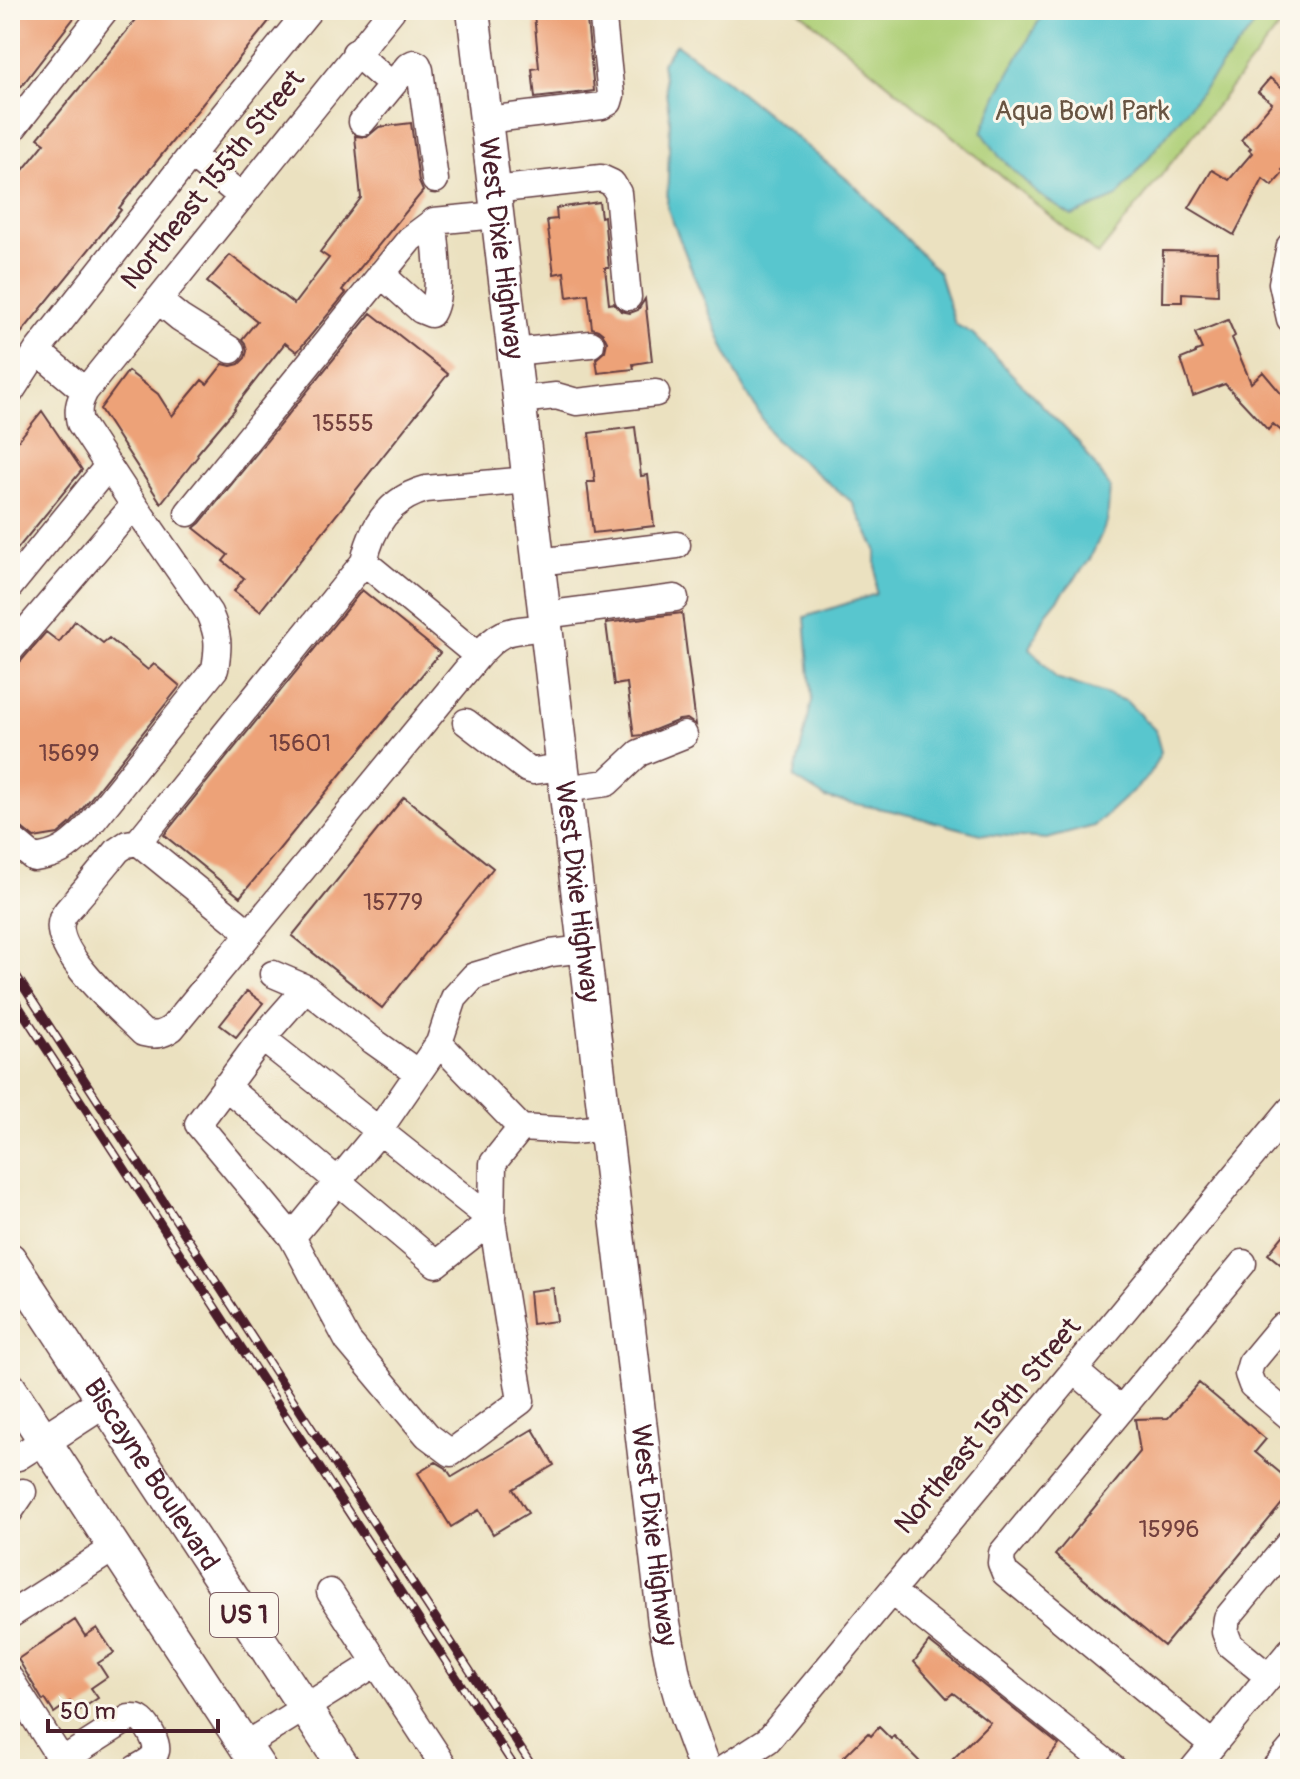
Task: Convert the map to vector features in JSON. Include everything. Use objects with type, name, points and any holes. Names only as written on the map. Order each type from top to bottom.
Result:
[{"type":"main road","name":"West Dixie Highway","points":[[473,10],[664,1623],[674,1675],[705,1769]]},
{"type":"main road","name":"Biscayne Boulevard","points":[[10,1259],[345,1769]]},
{"type":"main road","name":"US 1","points":[[10,1388],[248,1760]]},
{"type":"main road","points":[[43,1441],[103,1402]]},
{"type":"street","points":[[10,132],[105,10]]},
{"type":"street","points":[[10,393],[37,351],[309,10]]},
{"type":"street","points":[[473,10],[482,10]]},
{"type":"street","points":[[486,120],[602,106],[609,102],[611,95],[602,10]]},
{"type":"street","name":"Northeast 155th Street","points":[[85,391],[355,53],[377,15]]},
{"type":"street","points":[[355,53],[392,85]]},
{"type":"street","points":[[362,122],[408,66],[418,65],[435,180]]},
{"type":"street","points":[[191,155],[241,196]]},
{"type":"street","points":[[188,513],[410,239],[434,221],[496,202],[601,178],[612,183],[618,193],[628,297]]},
{"type":"street","points":[[381,274],[421,310],[431,314],[436,305],[434,221]]},
{"type":"street","points":[[1290,246],[1282,283],[1290,319]]},
{"type":"street","points":[[158,300],[180,318],[231,350]]},
{"type":"street","points":[[513,352],[591,344]]},
{"type":"street","points":[[10,838],[34,858],[50,856],[68,847],[84,832],[215,669],[219,648],[217,632],[209,613],[80,423],[78,412],[85,391],[37,351]]},
{"type":"street","points":[[519,400],[556,396],[577,402],[656,393]]},
{"type":"street","points":[[10,586],[108,466]]},
{"type":"street","points":[[529,480],[426,489],[398,500],[376,528],[364,562],[138,842],[118,850],[62,917],[60,932],[65,946],[85,974],[143,1033],[163,1034],[172,1028],[493,639],[545,621],[675,598]]},
{"type":"street","points":[[10,650],[134,505]]},
{"type":"street","points":[[538,562],[677,545]]},
{"type":"street","points":[[364,562],[478,656]]},
{"type":"street","points":[[466,722],[527,769],[563,778],[607,783],[639,753],[684,735]]},
{"type":"street","points":[[138,842],[250,933]]},
{"type":"street","points":[[292,1237],[372,1140],[439,1043],[454,998],[474,976],[551,953],[584,949]]},
{"type":"street","points":[[273,974],[306,988],[418,1073]]},
{"type":"street","points":[[306,988],[262,1038],[198,1124],[292,1237],[348,1341],[427,1435],[451,1453],[521,1401],[492,1220],[493,1163],[521,1128]]},
{"type":"street","points":[[262,1038],[492,1220]]},
{"type":"street","points":[[439,1043],[521,1128],[572,1131],[605,1128]]},
{"type":"street","points":[[225,1086],[436,1264],[492,1220]]},
{"type":"street","name":"Northeast 159th Street","points":[[723,1769],[768,1740],[1290,1110]]},
{"type":"street","points":[[1213,1745],[1005,1573],[1001,1563],[1002,1553],[1243,1263]]},
{"type":"street","points":[[1290,1324],[1281,1327],[1251,1363],[1248,1374],[1252,1385],[1290,1417]]},
{"type":"street","points":[[1075,1371],[1121,1410]]},
{"type":"street","points":[[10,1458],[18,1457],[43,1441]]},
{"type":"street","points":[[10,1615],[114,1548]]},
{"type":"street","points":[[1269,1677],[1230,1645],[1225,1632],[1227,1618],[1288,1549]]},
{"type":"street","points":[[330,1592],[446,1769]]},
{"type":"street","points":[[892,1592],[1085,1760],[1114,1769]]},
{"type":"street","points":[[1193,1769],[1290,1651]]},
{"type":"street","points":[[248,1760],[305,1707],[376,1663]]},
{"type":"street","points":[[10,1679],[59,1766],[129,1718],[143,1721],[155,1741],[156,1751],[152,1758],[135,1769]]},
{"type":"street","points":[[1274,1769],[1290,1750]]},
{"type":"green space","name":"Aqua Bowl Park","points":[[798,10],[1290,10],[1290,13],[1098,255]]},
{"type":"water","points":[[1045,10],[1267,10],[1117,197],[1072,216],[1038,194],[999,156],[982,132],[1000,89]]},
{"type":"water","points":[[676,44],[723,78],[854,185],[939,273],[955,324],[973,334],[1079,443],[1110,487],[1107,522],[1089,561],[1046,614],[1030,648],[1056,678],[1126,701],[1155,730],[1161,752],[1149,776],[1094,826],[1047,839],[981,834],[897,812],[826,798],[794,778],[812,701],[805,617],[876,594],[876,549],[852,502],[774,439],[735,373],[699,288],[667,207],[670,120],[662,63]]},
{"type":"building","points":[[10,10],[80,10],[10,101]]},
{"type":"building","points":[[144,10],[278,10],[10,347],[10,186],[45,143],[38,138]]},
{"type":"building","points":[[586,10],[594,91],[535,98],[532,69],[539,68],[534,14]]},
{"type":"building","points":[[1270,78],[1284,89],[1290,81],[1290,160],[1272,186],[1263,179],[1234,235],[1189,208],[1212,170],[1229,180],[1252,153],[1251,148],[1241,140],[1272,103],[1258,92]]},
{"type":"building","points":[[411,123],[423,191],[342,290],[346,293],[297,352],[285,343],[161,503],[100,409],[128,371],[158,394],[172,416],[202,380],[207,384],[223,364],[239,364],[247,351],[242,339],[257,321],[207,282],[230,255],[294,304],[329,258],[320,252],[361,198],[355,136],[367,137],[379,127]]},
{"type":"building","points":[[599,202],[601,217],[604,216],[609,304],[614,303],[621,311],[630,313],[638,310],[645,299],[652,361],[633,364],[634,369],[598,373],[596,359],[605,351],[607,342],[603,334],[592,328],[588,294],[567,297],[564,272],[554,274],[547,220],[557,219],[556,208]]},
{"type":"building","points":[[1163,251],[1217,252],[1218,295],[1182,293],[1182,302],[1162,302]]},
{"type":"building","points":[[371,313],[448,374],[260,611],[234,591],[244,578],[223,561],[228,555],[194,528]]},
{"type":"building","points":[[1228,320],[1235,336],[1232,338],[1251,383],[1263,372],[1290,404],[1290,438],[1273,424],[1268,430],[1225,384],[1193,396],[1181,359],[1202,349],[1195,333]]},
{"type":"building","points":[[42,411],[82,470],[10,558],[10,451]]},
{"type":"building","points":[[635,427],[641,476],[648,475],[654,526],[593,533],[587,482],[595,482],[589,433]]},
{"type":"building","points":[[362,590],[440,653],[240,897],[164,835]]},
{"type":"building","points":[[682,613],[696,725],[687,719],[679,720],[634,736],[627,683],[614,685],[606,623]]},
{"type":"building","points":[[75,621],[103,643],[109,638],[148,670],[154,664],[180,686],[71,823],[58,834],[34,838],[10,818],[10,666],[22,660],[46,632],[59,642]]},
{"type":"building","points":[[404,797],[493,868],[382,1008],[292,936]]},
{"type":"building","points":[[247,991],[263,1003],[236,1037],[220,1025]]},
{"type":"building","points":[[1290,1227],[1290,1272],[1268,1254]]},
{"type":"building","points":[[553,1288],[557,1321],[532,1324],[529,1291]]},
{"type":"building","points":[[1199,1383],[1266,1439],[1255,1452],[1290,1481],[1290,1494],[1164,1646],[1055,1555],[1140,1452],[1135,1419],[1168,1418]]},
{"type":"building","points":[[533,1429],[554,1465],[513,1489],[528,1513],[493,1534],[479,1510],[451,1527],[418,1473],[436,1462],[446,1468],[452,1477]]},
{"type":"building","points":[[75,1620],[85,1636],[97,1628],[114,1653],[98,1663],[107,1677],[91,1688],[98,1698],[77,1712],[70,1702],[54,1713],[45,1699],[43,1701],[18,1659]]},
{"type":"building","points":[[929,1642],[1059,1745],[1040,1769],[943,1769],[990,1722],[953,1693],[947,1698],[914,1662]]},
{"type":"building","points":[[879,1727],[891,1739],[894,1736],[927,1769],[850,1769],[841,1760],[868,1733],[871,1736]]},
{"type":"railway","points":[[10,966],[534,1769]]},
{"type":"railway","points":[[10,993],[516,1769]]}]
